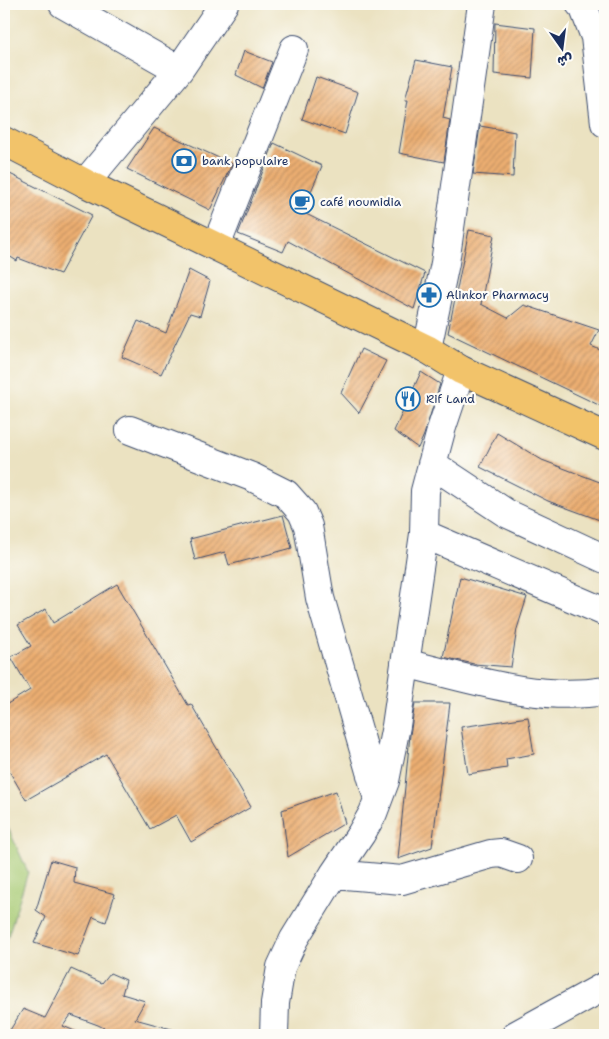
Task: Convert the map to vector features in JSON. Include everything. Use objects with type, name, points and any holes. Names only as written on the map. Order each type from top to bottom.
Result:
[{"type":"highway","points":[[4,142],[427,349],[461,370],[605,436]]},
{"type":"street","points":[[63,4],[179,70]]},
{"type":"street","points":[[85,183],[179,70],[224,4]]},
{"type":"street","points":[[427,349],[445,262],[482,4]]},
{"type":"street","points":[[580,4],[583,6],[595,37],[605,123]]},
{"type":"street","points":[[216,246],[294,49]]},
{"type":"street","points":[[274,1035],[275,1003],[282,967],[294,939],[361,834],[385,781],[396,726],[424,534],[425,491],[442,427],[461,370]]},
{"type":"street","points":[[130,430],[252,477],[286,494],[302,512],[308,526],[320,598],[378,800]]},
{"type":"street","points":[[432,464],[506,513],[605,559]]},
{"type":"street","points":[[424,534],[605,612]]},
{"type":"street","points":[[405,663],[487,683],[540,693],[605,691]]},
{"type":"street","points":[[334,874],[402,880],[491,854],[501,853],[518,859]]},
{"type":"street","points":[[516,1035],[605,986]]},
{"type":"green space","points":[[4,819],[28,872],[4,949]]},
{"type":"building","points":[[495,23],[535,28],[532,78],[494,74]]},
{"type":"building","points":[[244,51],[272,62],[262,88],[236,75]]},
{"type":"building","points":[[416,60],[452,67],[443,118],[450,120],[444,162],[399,153],[408,100],[405,100]]},
{"type":"building","points":[[316,77],[358,92],[345,134],[302,119]]},
{"type":"building","points":[[480,126],[515,132],[513,177],[473,174]]},
{"type":"building","points":[[154,128],[232,164],[210,210],[127,169]]},
{"type":"building","points":[[274,143],[322,166],[302,212],[425,273],[414,309],[288,241],[283,252],[238,234]]},
{"type":"building","points":[[4,171],[92,215],[60,274],[18,258],[17,261],[4,253]]},
{"type":"building","points":[[469,230],[494,235],[481,304],[508,318],[524,305],[599,330],[591,346],[605,352],[605,408],[448,333]]},
{"type":"building","points":[[189,270],[210,281],[200,316],[190,313],[161,374],[122,357],[138,321],[166,333]]},
{"type":"building","points":[[361,349],[386,361],[359,413],[341,393]]},
{"type":"building","points":[[421,372],[440,384],[418,448],[394,431]]},
{"type":"building","points":[[497,433],[542,460],[605,484],[605,522],[548,501],[480,467]]},
{"type":"building","points":[[283,515],[292,548],[229,565],[225,552],[195,560],[190,539]]},
{"type":"building","points":[[460,577],[527,597],[517,629],[511,667],[474,664],[443,657]]},
{"type":"building","points":[[117,584],[188,705],[191,704],[251,807],[191,842],[176,815],[150,829],[106,754],[26,800],[4,762],[4,706],[30,690],[11,657],[31,646],[18,625],[46,609],[53,623]]},
{"type":"building","points":[[415,703],[450,703],[432,847],[398,859],[410,735]]},
{"type":"building","points":[[528,717],[534,754],[506,759],[507,768],[468,774],[461,727]]},
{"type":"building","points":[[336,791],[345,823],[288,857],[282,810]]},
{"type":"building","points":[[51,860],[75,867],[74,883],[115,894],[106,922],[93,917],[78,956],[34,943],[46,917],[36,910]]},
{"type":"building","points":[[71,969],[102,983],[110,973],[126,980],[122,994],[145,1001],[135,1019],[175,1030],[175,1035],[118,1035],[71,1015],[63,1026],[84,1035],[7,1035],[23,1009],[45,1018]]},
{"type":"place","name":"bank populaire","points":[[184,161]]},
{"type":"place","name":"café noumidia","points":[[302,202]]},
{"type":"place","name":"Alinkor Pharmacy","points":[[429,295]]},
{"type":"place","name":"Rif Land","points":[[408,399]]}]
